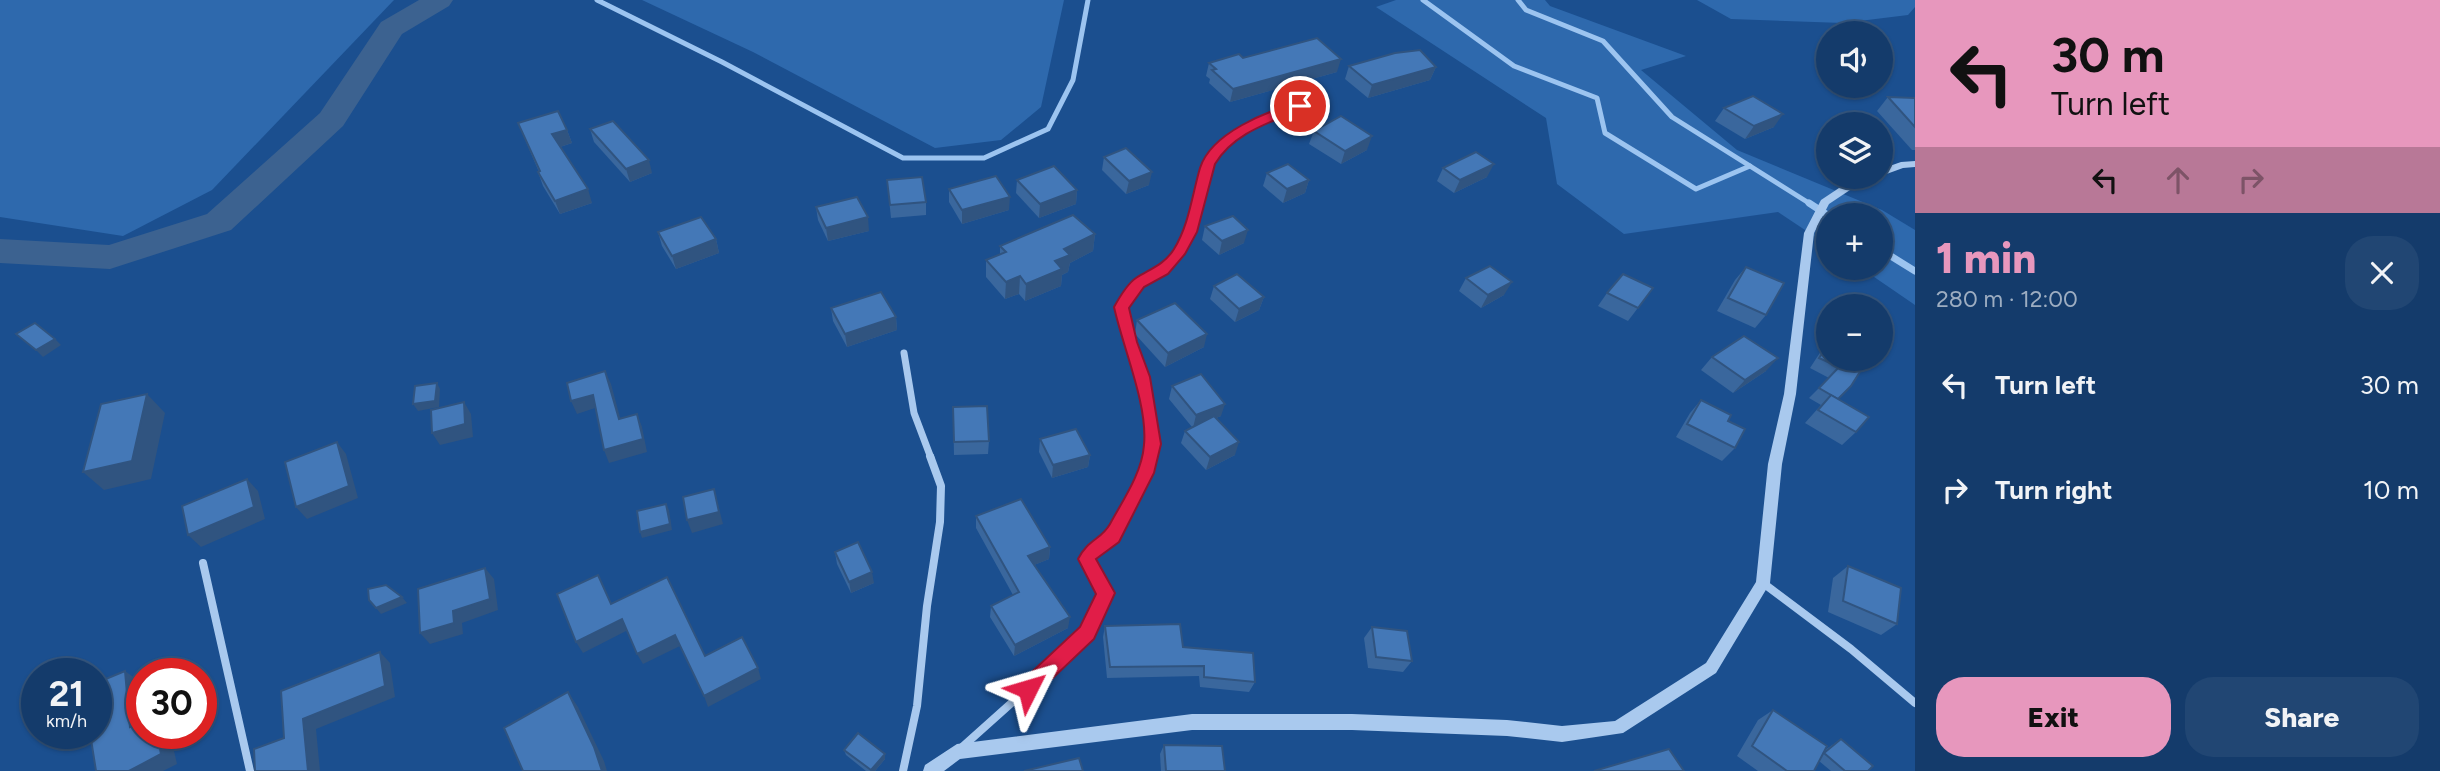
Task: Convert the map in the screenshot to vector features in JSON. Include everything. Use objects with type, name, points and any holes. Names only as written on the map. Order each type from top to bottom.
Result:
[{"type":"street","points":[[932,771],[957,752],[1087,633],[1105,593],[1087,559],[1091,551],[1113,536],[1146,473],[1153,444],[1143,377],[1129,342],[1121,307],[1139,283],[1163,271],[1178,254],[1190,232],[1208,164],[1215,152],[1239,131],[1300,106]]},
{"type":"street","points":[[1893,168],[1915,164]]},
{"type":"street","points":[[957,752],[1192,722],[1352,722],[1507,728],[1562,734],[1617,728],[1711,668],[1763,583],[1775,464],[1790,394],[1809,233],[1825,202],[1844,189]]},
{"type":"street","points":[[903,771],[917,706],[927,606],[940,523],[941,485],[914,413],[904,353]]},
{"type":"street","points":[[202,563],[250,771]]},
{"type":"street","points":[[1763,583],[1851,649],[1915,704]]},
{"type":"shaded area","points":[[0,0],[394,0],[212,190],[123,236],[0,217]]},
{"type":"shaded area","points":[[642,0],[1064,0],[1041,107],[1001,140],[935,148],[753,52]]},
{"type":"shaded area","points":[[1396,0],[1545,0],[1550,6],[1686,56],[1641,70],[1737,150],[1816,183],[1816,189],[1831,189],[1865,203],[1816,203],[1816,237],[1778,212],[1624,234],[1557,184],[1546,118],[1376,7]]},
{"type":"shaded area","points":[[1697,0],[1915,0],[1915,7],[1908,15],[1859,21],[1731,19]]},
{"type":"shaded area","points":[[1893,217],[1915,230],[1915,305],[1879,280],[1893,280]]},
{"type":"building","points":[[1317,38],[1341,59],[1233,89],[1212,70],[1216,69],[1209,63],[1239,54],[1243,58]]},
{"type":"building","points":[[1420,50],[1436,67],[1372,85],[1349,66],[1395,53]]},
{"type":"building","points":[[1753,96],[1783,114],[1754,126],[1724,108]]},
{"type":"building","points":[[1889,98],[1915,98],[1915,127]]},
{"type":"building","points":[[558,111],[567,130],[552,134],[588,189],[555,201],[538,172],[540,171],[518,123]]},
{"type":"building","points":[[1341,116],[1372,136],[1345,151],[1314,131]]},
{"type":"building","points":[[613,121],[649,160],[626,169],[590,129]]},
{"type":"building","points":[[1126,148],[1152,172],[1129,181],[1104,157]]},
{"type":"building","points":[[1476,152],[1494,164],[1460,180],[1443,168]]},
{"type":"building","points":[[1288,164],[1309,180],[1287,189],[1267,173]]},
{"type":"building","points":[[1054,166],[1077,190],[1040,204],[1017,180]]},
{"type":"building","points":[[996,176],[1010,197],[962,210],[949,189]]},
{"type":"building","points":[[922,177],[926,202],[890,205],[887,180]]},
{"type":"building","points":[[857,197],[868,217],[826,228],[816,207]]},
{"type":"building","points":[[1073,215],[1095,234],[1064,249],[1070,255],[1055,261],[1062,269],[1026,284],[1020,276],[1006,282],[986,260],[1006,252],[1000,246]]},
{"type":"building","points":[[1233,216],[1248,230],[1222,241],[1205,226]]},
{"type":"building","points":[[701,217],[716,239],[672,256],[658,232]]},
{"type":"building","points":[[1490,266],[1512,282],[1488,295],[1466,278]]},
{"type":"building","points":[[1746,267],[1784,283],[1766,315],[1728,298]]},
{"type":"building","points":[[1237,274],[1264,297],[1239,309],[1214,286]]},
{"type":"building","points":[[1623,274],[1653,288],[1638,308],[1607,293]]},
{"type":"building","points":[[881,292],[896,317],[845,334],[831,308]]},
{"type":"building","points":[[1175,303],[1207,334],[1168,353],[1137,320]]},
{"type":"building","points":[[35,323],[55,339],[36,350],[16,334]]},
{"type":"building","points":[[1744,336],[1778,358],[1745,380],[1712,357]]},
{"type":"building","points":[[605,371],[619,419],[637,414],[643,439],[604,450],[593,395],[571,401],[567,383]]},
{"type":"building","points":[[1835,371],[1860,371],[1838,399],[1819,388]]},
{"type":"building","points":[[1201,374],[1225,404],[1196,415],[1172,386]]},
{"type":"building","points":[[437,383],[435,401],[413,404],[415,386]]},
{"type":"building","points":[[147,394],[132,461],[83,472],[101,404]]},
{"type":"building","points":[[1831,395],[1869,417],[1856,432],[1818,410]]},
{"type":"building","points":[[1701,400],[1731,415],[1728,421],[1745,429],[1735,448],[1687,424]]},
{"type":"building","points":[[464,402],[465,424],[432,433],[431,410]]},
{"type":"building","points":[[987,406],[989,441],[954,442],[953,407]]},
{"type":"building","points":[[1214,416],[1239,442],[1210,457],[1185,431]]},
{"type":"building","points":[[1076,429],[1090,455],[1053,465],[1040,439]]},
{"type":"building","points":[[337,442],[349,486],[296,507],[285,462]]},
{"type":"building","points":[[247,479],[254,507],[188,535],[182,506]]},
{"type":"building","points":[[714,489],[719,512],[687,520],[683,497]]},
{"type":"building","points":[[1021,499],[1050,547],[1028,556],[1070,617],[1015,645],[991,606],[1019,592],[976,516]]},
{"type":"building","points":[[666,504],[670,524],[640,532],[637,511]]},
{"type":"building","points":[[858,542],[872,572],[849,582],[835,552]]},
{"type":"building","points":[[1848,566],[1901,588],[1897,624],[1843,601]]},
{"type":"building","points":[[485,568],[490,599],[453,611],[454,623],[420,633],[418,589]]},
{"type":"building","points":[[598,575],[611,604],[667,577],[705,656],[742,637],[758,668],[704,696],[675,635],[637,654],[622,619],[576,642],[557,594]]},
{"type":"building","points":[[386,585],[402,597],[376,608],[369,600],[368,589]]},
{"type":"building","points":[[1180,624],[1183,647],[1253,653],[1255,682],[1204,677],[1204,666],[1110,667],[1105,626]]},
{"type":"building","points":[[1372,627],[1407,631],[1412,661],[1376,657]]},
{"type":"building","points":[[380,652],[385,686],[303,719],[308,771],[255,771],[254,749],[284,738],[281,691]]},
{"type":"building","points":[[125,671],[126,749],[160,749],[161,754],[129,771],[96,771],[93,749],[112,749],[112,676]]},
{"type":"building","points":[[568,692],[594,747],[602,771],[523,771],[504,728]]},
{"type":"building","points":[[1773,710],[1827,746],[1814,771],[1787,771],[1752,746]]},
{"type":"building","points":[[858,733],[885,754],[871,770],[844,750]]},
{"type":"building","points":[[1841,739],[1873,766],[1868,771],[1845,771],[1824,753]]},
{"type":"building","points":[[1164,745],[1222,746],[1225,771],[1166,771]]},
{"type":"building","points":[[1669,749],[1684,771],[1594,771]]},
{"type":"building","points":[[1079,758],[1083,771],[1024,771]]},
{"type":"waterway","points":[[0,251],[110,257],[219,222],[332,119],[391,28],[439,0]]},
{"type":"waterway","points":[[597,0],[722,62],[903,158],[984,158],[1048,129],[1073,80],[1088,0]]},
{"type":"waterway","points":[[1423,0],[1514,66],[1597,98],[1605,133],[1696,189],[1750,166]]},
{"type":"waterway","points":[[1518,0],[1526,10],[1603,41],[1672,117],[1750,166]]},
{"type":"waterway","points":[[1750,166],[1812,205]]},
{"type":"waterway","points":[[1809,203],[1816,208]]},
{"type":"waterway","points":[[1893,257],[1915,271]]},
{"type":"route","points":[[1028,689],[1087,633],[1105,593],[1087,559],[1091,551],[1113,536],[1146,473],[1153,444],[1149,412],[1143,377],[1129,342],[1121,307],[1139,283],[1163,271],[1178,254],[1190,232],[1208,164],[1215,152],[1239,131],[1300,106]]}]
